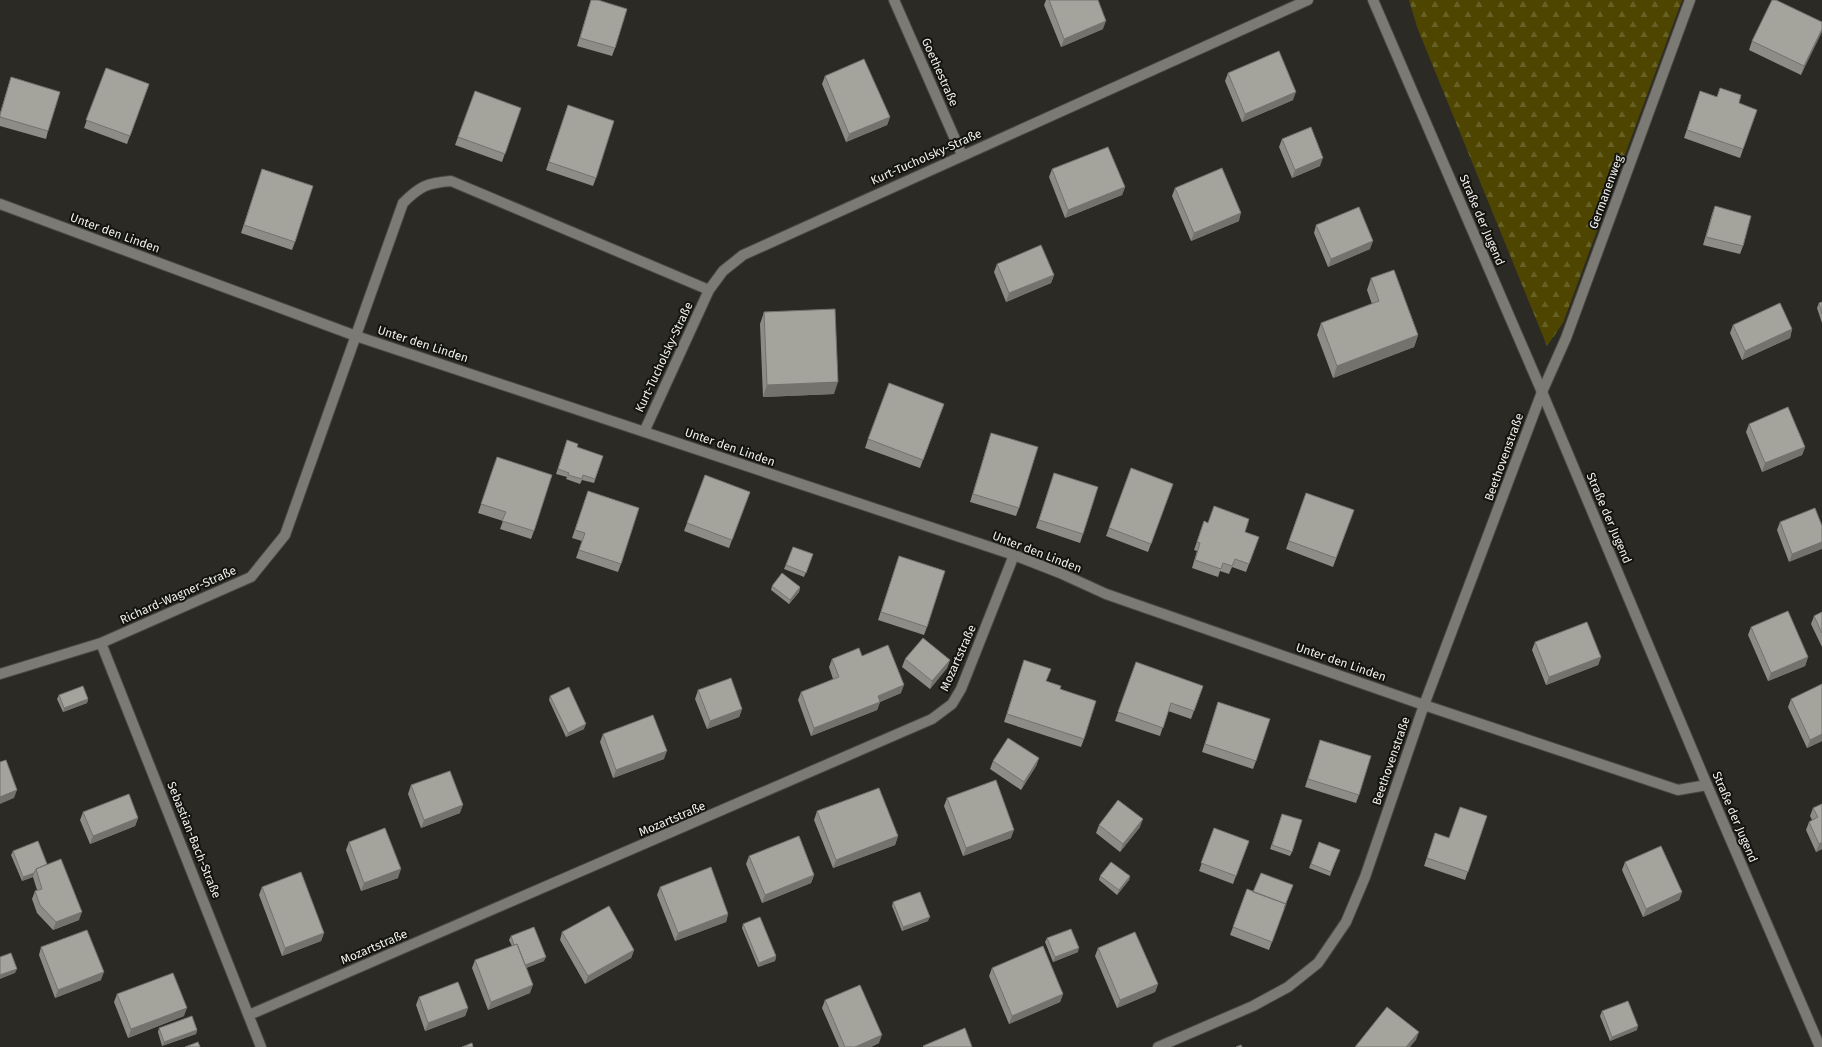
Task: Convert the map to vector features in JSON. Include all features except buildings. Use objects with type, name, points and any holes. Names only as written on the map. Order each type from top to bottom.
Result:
[{"type":"street","name":"Goethestraße","points":[[894,0],[962,155]]},
{"type":"street","name":"Kurt-Tucholsky-Straße","points":[[644,432],[659,396],[709,290],[723,271],[743,255],[1308,0]]},
{"type":"street","name":"Straße der Jugend","points":[[1373,0],[1542,392],[1707,785],[1820,1047]]},
{"type":"street","name":"Germanenweg","points":[[1542,392],[1566,338],[1690,0]]},
{"type":"street","points":[[356,336],[403,204],[413,193],[430,183],[451,180],[709,290]]},
{"type":"street","name":"Unter den Linden","points":[[0,204],[356,336],[1014,555],[1060,572],[1106,594],[1424,705],[1678,790],[1707,785]]},
{"type":"street","name":"Richard-Wagner-Straße","points":[[0,674],[101,643],[251,577],[284,535],[356,336]]},
{"type":"street","name":"Beethovenstraße","points":[[1158,1047],[1253,1006],[1288,987],[1318,963],[1346,922],[1366,877],[1424,705],[1542,392]]},
{"type":"street","name":"Mozartstraße","points":[[249,1015],[932,719],[952,704],[961,689],[1014,555]]},
{"type":"street","name":"Sebastian-Bach-Straße","points":[[101,643],[261,1047]]},
{"type":"green space","points":[[1409,0],[1682,0],[1563,323],[1547,346],[1417,27]]}]
